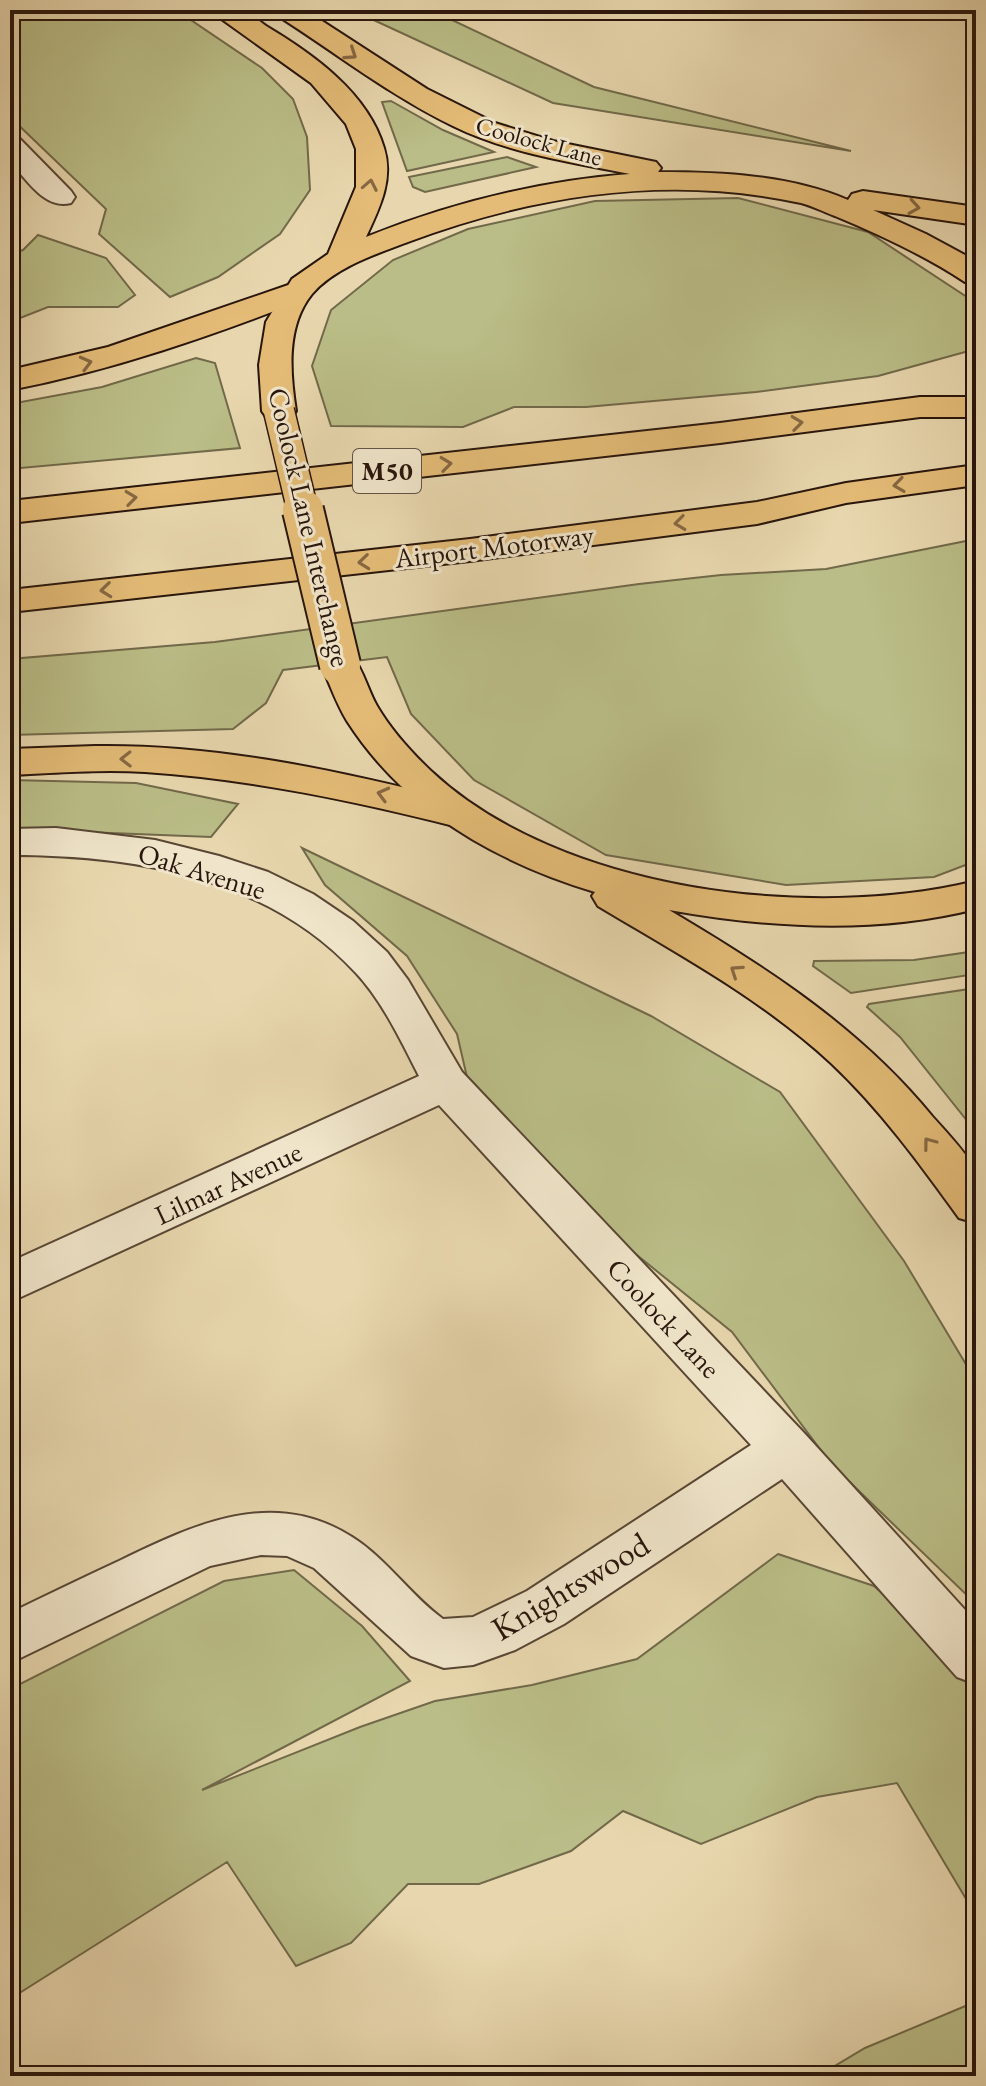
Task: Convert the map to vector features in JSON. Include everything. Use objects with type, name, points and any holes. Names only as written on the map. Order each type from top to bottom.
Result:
[{"type":"main road","points":[[222,10],[310,70],[349,107],[362,128],[371,154],[373,177],[342,258]]},
{"type":"main road","name":"Coolock Lane","points":[[287,10],[409,91],[494,133],[725,183]]},
{"type":"main road","name":"Coolock Lane Interchange","points":[[976,275],[915,238],[808,195],[725,183],[653,182],[555,190],[445,217],[342,258],[297,291],[282,323],[274,351],[279,411],[340,665],[357,706],[389,749],[458,814],[506,841],[566,867],[644,891],[720,906],[783,911],[903,907],[976,895]]},
{"type":"main road","points":[[808,195],[976,216]]},
{"type":"main road","points":[[10,380],[148,346],[297,291]]},
{"type":"main road","points":[[920,407],[976,389]]},
{"type":"main road","name":"M50","points":[[10,512],[658,440],[920,407],[976,407]]},
{"type":"main road","name":"Airport Motorway","points":[[10,601],[470,550],[757,513],[846,493],[976,475]]},
{"type":"main road","points":[[757,513],[864,516],[976,503]]},
{"type":"main road","points":[[10,762],[142,759],[288,774],[358,787],[458,814]]},
{"type":"main road","points":[[566,867],[727,965],[824,1033],[911,1121],[976,1205]]},
{"type":"street","points":[[10,145],[60,197]]},
{"type":"street","name":"Oak Avenue","points":[[10,842],[75,843],[143,850],[260,885],[328,923],[371,962]]},
{"type":"street","name":"Coolock Lane","points":[[371,962],[408,1013],[445,1083],[786,1448],[976,1660]]},
{"type":"street","name":"Lilmar Avenue","points":[[10,1283],[445,1083]]},
{"type":"street","name":"Knightswood","points":[[10,1639],[196,1548],[228,1536],[273,1531],[313,1539],[347,1561],[422,1637],[449,1645],[479,1641],[557,1599],[786,1448]]},
{"type":"green space","points":[[10,10],[176,10],[262,68],[293,99],[307,137],[310,190],[280,234],[218,277],[170,297],[99,234],[106,209],[10,117]]},
{"type":"green space","points":[[352,10],[431,10],[594,87],[851,151],[553,103]]},
{"type":"green space","points":[[391,101],[443,130],[494,152],[407,171],[382,102]]},
{"type":"green space","points":[[507,157],[536,167],[425,192],[413,187],[409,177]]},
{"type":"green space","points":[[738,198],[868,232],[976,303],[976,349],[878,376],[756,392],[586,407],[514,407],[463,427],[331,426],[312,366],[331,310],[393,260],[468,229],[595,201]]},
{"type":"green space","points":[[38,235],[106,258],[135,295],[118,307],[48,307],[10,322],[10,254],[23,250]]},
{"type":"green space","points":[[196,358],[215,363],[240,448],[10,469],[10,404],[102,387]]},
{"type":"green space","points":[[976,539],[976,861],[934,877],[786,885],[606,855],[474,780],[411,714],[387,657],[283,670],[266,703],[233,729],[10,735],[10,659],[215,642],[639,584],[721,575],[826,569]]},
{"type":"green space","points":[[10,780],[136,783],[238,804],[211,837],[10,829]]},
{"type":"green space","points":[[302,848],[651,1016],[780,1092],[904,1261],[976,1381],[976,1604],[832,1465],[732,1332],[606,1230],[476,1116],[457,1034],[407,956],[325,885]]},
{"type":"green space","points":[[976,951],[976,974],[851,993],[813,966],[814,961],[914,960]]},
{"type":"green space","points":[[976,988],[976,1132],[900,1037],[867,1007],[869,1004]]},
{"type":"green space","points":[[778,1554],[874,1586],[976,1676],[976,2076],[818,2076],[865,2048],[975,2002],[972,1909],[897,1783],[817,1797],[701,1844],[623,1811],[571,1851],[479,1884],[408,1884],[351,1943],[296,1966],[227,1862],[10,1999],[10,1689],[224,1581],[294,1570],[362,1626],[410,1681],[202,1790],[360,1727],[435,1701],[532,1685],[637,1659]]}]
